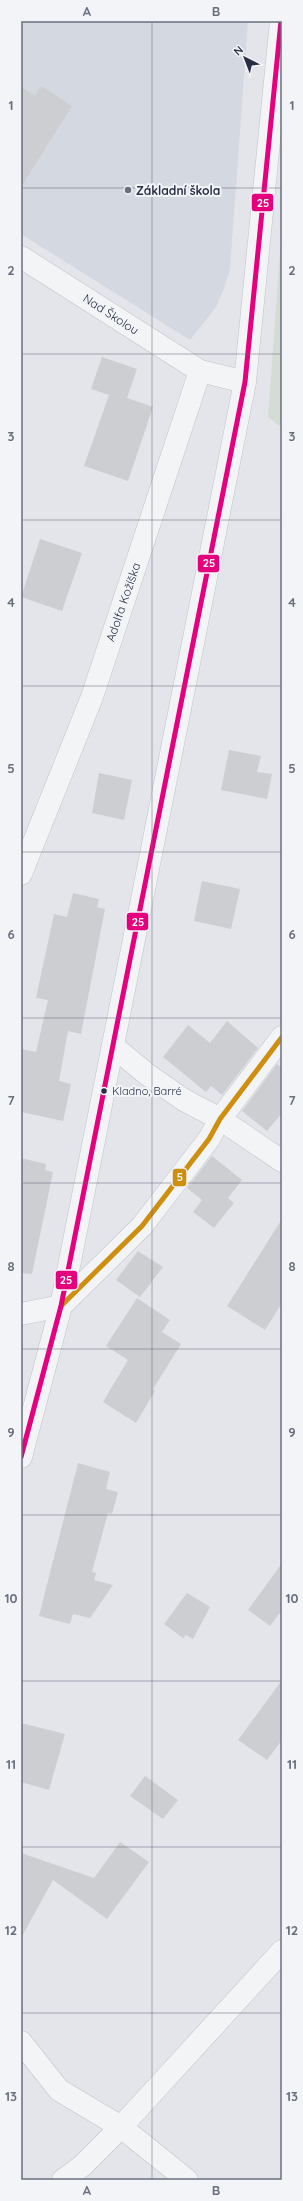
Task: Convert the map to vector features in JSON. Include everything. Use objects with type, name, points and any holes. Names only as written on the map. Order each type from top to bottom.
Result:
[{"type":"street","points":[[21,1457],[61,1306],[114,1047],[245,382],[281,21]]},
{"type":"street","name":"Nad Školou","points":[[21,257],[200,371]]},
{"type":"street","points":[[200,371],[245,382]]},
{"type":"street","name":"Adolfa Kožíška","points":[[21,874],[92,696],[200,371]]},
{"type":"street","points":[[21,1314],[61,1306],[142,1226],[209,1140],[220,1119],[282,1037]]},
{"type":"street","points":[[114,1047],[184,1100],[220,1119],[282,1161]]},
{"type":"street","points":[[63,2180],[82,2166],[121,2127],[282,1951]]},
{"type":"street","points":[[21,2042],[59,2090],[121,2127],[187,2180]]},
{"type":"shaded area","name":"Základní škola","points":[[21,21],[248,21],[230,269],[216,307],[190,340],[21,234]]},
{"type":"shaded area","points":[[282,225],[282,428],[268,417]]},
{"type":"building","points":[[41,86],[72,106],[21,187],[21,87],[35,96]]},
{"type":"building","points":[[102,357],[137,369],[127,398],[153,407],[128,481],[84,466],[109,395],[91,389]]},
{"type":"building","points":[[40,539],[82,553],[62,611],[21,597]]},
{"type":"building","points":[[229,750],[261,756],[257,772],[272,774],[267,799],[221,790]]},
{"type":"building","points":[[99,773],[132,780],[124,820],[92,813]]},
{"type":"building","points":[[202,881],[240,889],[231,929],[194,921]]},
{"type":"building","points":[[73,893],[99,899],[97,907],[105,909],[81,1034],[68,1031],[59,1081],[71,1084],[63,1121],[21,1112],[21,1049],[36,1052],[48,1000],[36,998],[54,914],[67,917]]},
{"type":"building","points":[[227,1021],[258,1048],[222,1095],[211,1086],[206,1092],[163,1057],[188,1025],[210,1043]]},
{"type":"building","points":[[277,1064],[282,1068],[282,1113],[267,1131],[242,1111]]},
{"type":"building","points":[[212,1156],[242,1180],[228,1198],[234,1203],[214,1228],[193,1212],[202,1200],[187,1188]]},
{"type":"building","points":[[21,1158],[46,1164],[45,1170],[53,1172],[32,1274],[21,1273]]},
{"type":"building","points":[[282,1219],[282,1303],[265,1330],[227,1306]]},
{"type":"building","points":[[138,1251],[163,1267],[140,1297],[116,1280]]},
{"type":"building","points":[[137,1298],[170,1320],[162,1332],[181,1344],[153,1389],[155,1391],[136,1423],[103,1402],[128,1360],[106,1346]]},
{"type":"building","points":[[78,1463],[110,1472],[106,1489],[118,1492],[112,1514],[108,1513],[92,1572],[96,1573],[94,1580],[113,1585],[90,1618],[73,1614],[70,1624],[39,1616]]},
{"type":"building","points":[[282,1563],[282,1610],[270,1626],[248,1610]]},
{"type":"building","points":[[187,1593],[210,1607],[193,1639],[186,1635],[183,1638],[164,1624]]},
{"type":"building","points":[[282,1680],[282,1740],[267,1760],[238,1740]]},
{"type":"building","points":[[21,1723],[65,1734],[49,1790],[21,1782]]},
{"type":"building","points":[[145,1776],[178,1800],[163,1819],[130,1796]]},
{"type":"building","points":[[120,1842],[149,1862],[107,1919],[53,1880],[21,1938],[21,1853],[94,1878]]},
{"type":"transit line","name":"25","points":[[21,1457],[61,1306],[245,382],[281,21]]},
{"type":"transit line","name":"5","points":[[62,1305],[142,1226],[209,1139],[220,1119],[282,1037]]},
{"type":"place","name":"Základní škola","points":[[128,190]]},
{"type":"place","name":"Kladno, Barré","points":[[104,1091]]}]
